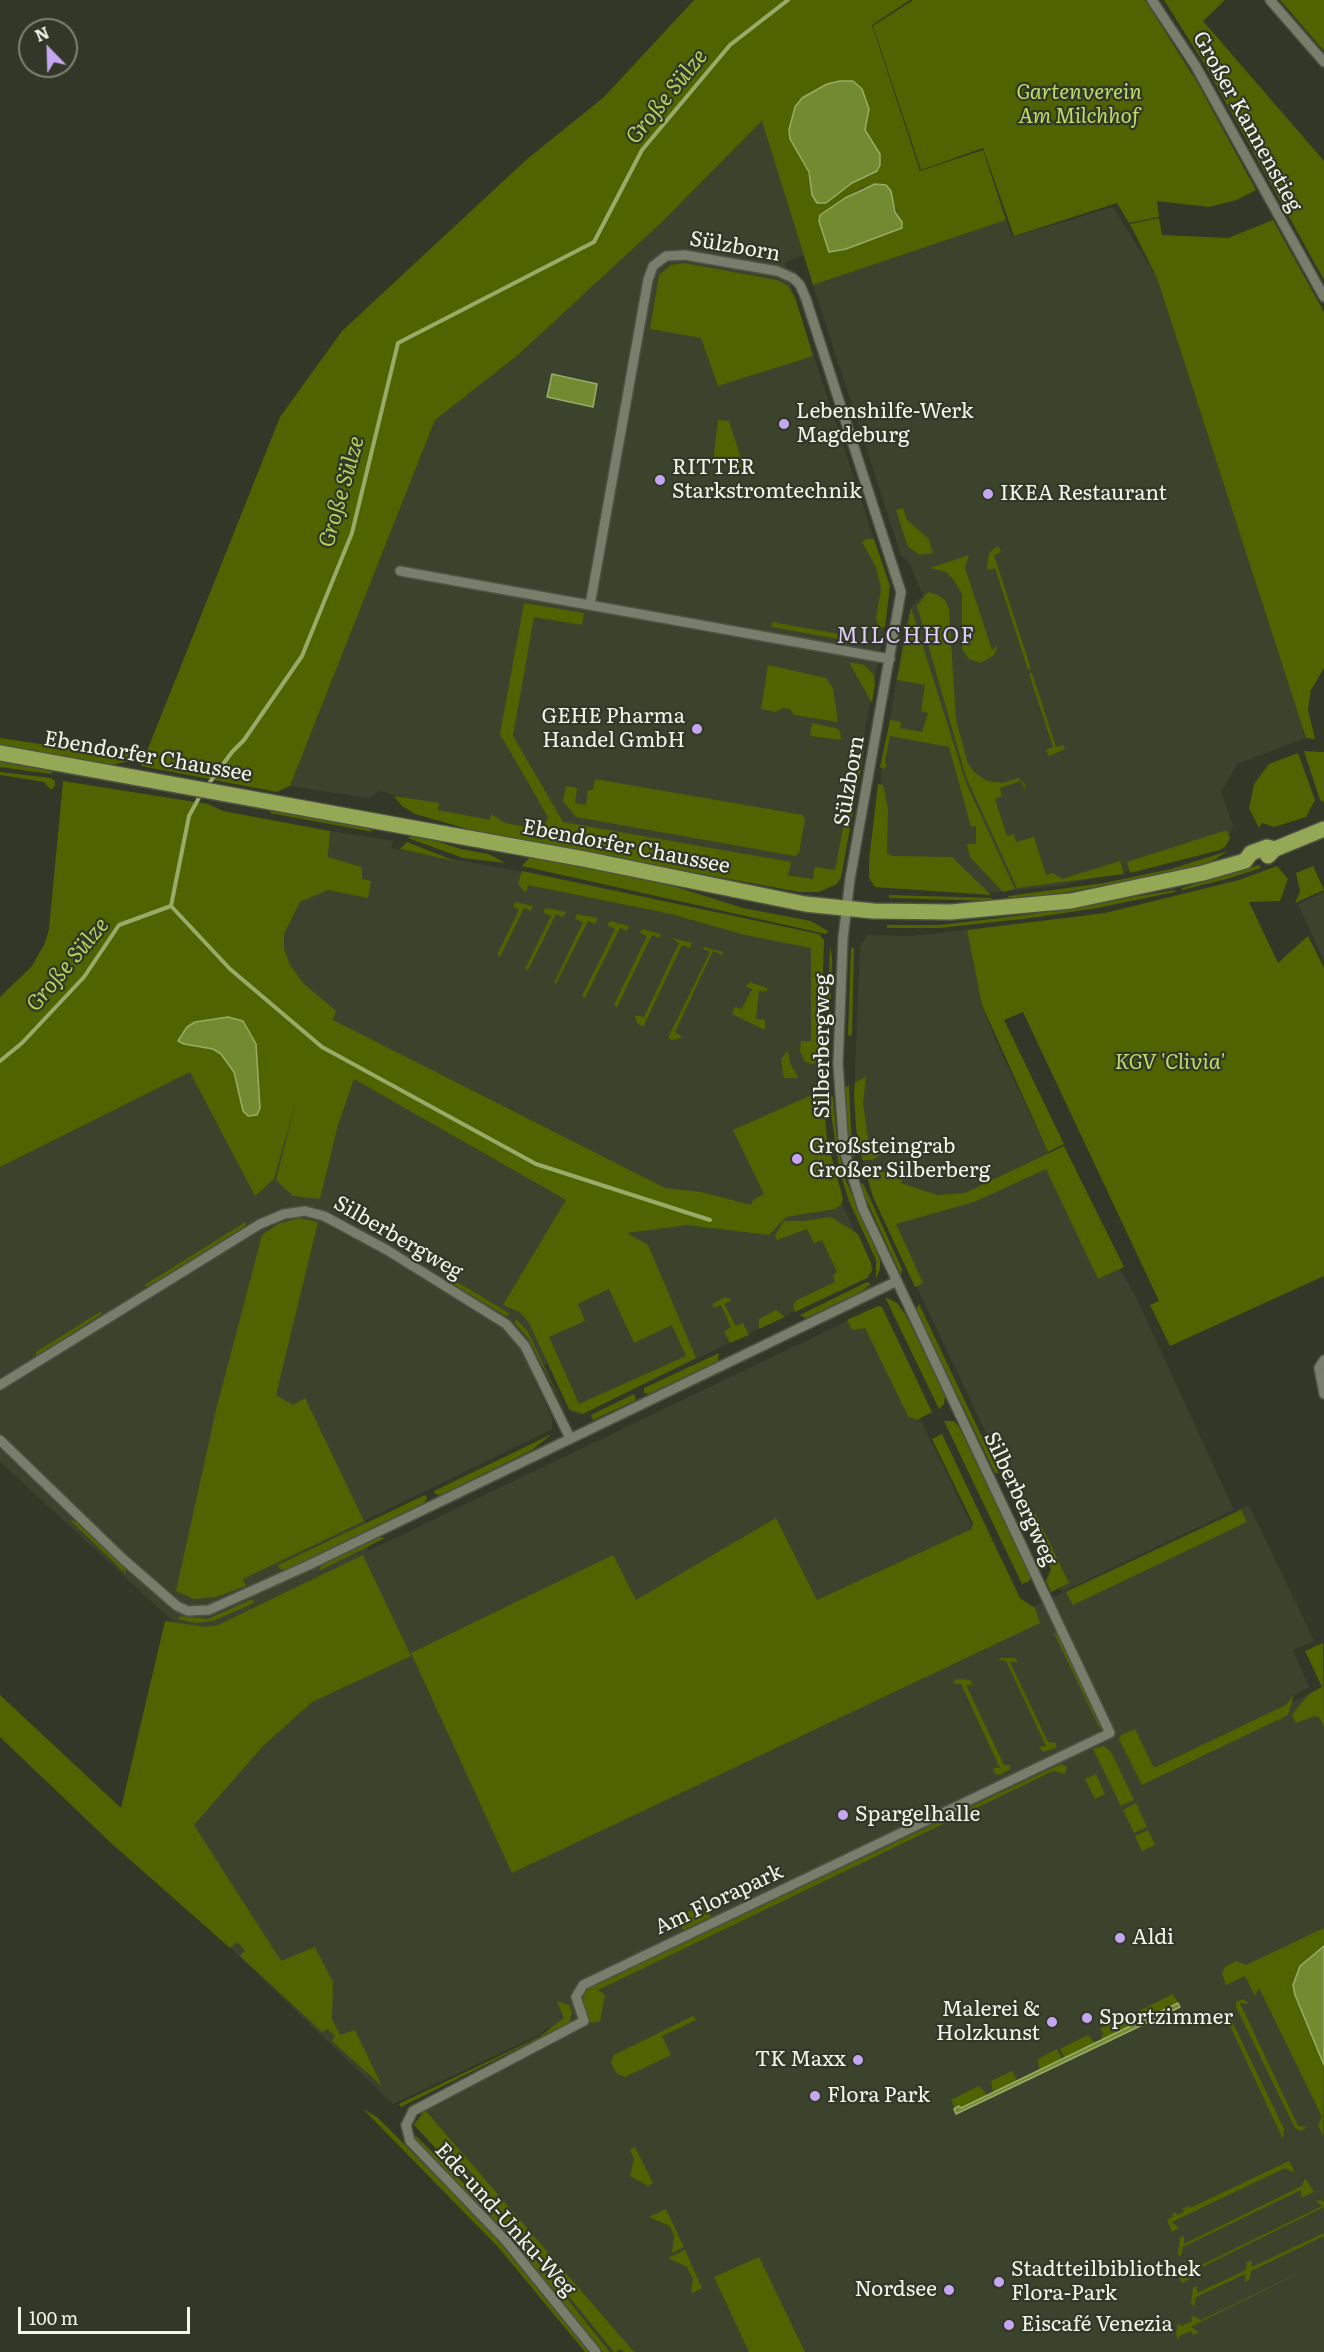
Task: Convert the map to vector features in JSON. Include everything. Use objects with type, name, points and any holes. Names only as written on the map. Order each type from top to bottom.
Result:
[{"type":"main road","name":"Ebendorfer Chaussee","points":[[0,753],[220,791],[584,859],[795,902],[846,909],[934,913],[1052,904],[1147,887],[1245,861],[1251,853],[1267,847],[1275,849],[1324,829]]},
{"type":"street","name":"Großer Kannenstieg","points":[[1152,0],[1195,64],[1324,297]]},
{"type":"street","points":[[1269,0],[1324,62]]},
{"type":"street","name":"Sülzborn","points":[[590,605],[652,268],[662,258],[677,254],[777,271],[793,278],[802,289],[900,586],[900,601],[846,909]]},
{"type":"street","points":[[400,572],[890,659]]},
{"type":"street","name":"Silberbergweg","points":[[846,909],[838,1044],[842,1140],[861,1204],[1110,1733]]},
{"type":"street","name":"Silberbergweg","points":[[0,1385],[260,1224],[279,1215],[305,1211],[324,1216],[387,1250],[506,1324],[518,1335],[528,1351],[570,1438]]},
{"type":"street","points":[[0,1440],[123,1559],[177,1606],[198,1611],[219,1607],[280,1579],[897,1281]]},
{"type":"street","points":[[1324,1360],[1319,1368],[1324,1394]]},
{"type":"street","name":"Am Florapark","points":[[410,2141],[406,2125],[417,2107],[584,2021],[576,1997],[583,1985],[1110,1733]]},
{"type":"street","name":"Ede-und-Unku-Weg","points":[[410,2141],[506,2241],[596,2352]]},
{"type":"shaded area","points":[[853,81],[862,89],[869,109],[865,130],[880,154],[880,165],[877,171],[852,183],[826,203],[817,203],[812,195],[809,172],[790,139],[789,130],[795,107],[802,98],[827,84]]},
{"type":"shaded area","points":[[763,121],[804,255],[785,262],[793,293],[889,585],[884,630],[838,872],[832,882],[436,813],[416,801],[380,791],[369,798],[290,786],[435,420],[518,355],[663,221]]},
{"type":"shaded area","points":[[875,184],[886,185],[891,191],[895,212],[902,222],[902,228],[846,249],[829,252],[819,221],[820,215],[845,198]]},
{"type":"shaded area","points":[[1113,207],[1157,278],[1306,738],[1237,764],[1221,792],[1233,825],[1227,844],[1205,854],[1058,886],[987,893],[880,888],[881,774],[905,628],[912,605],[923,596],[910,564],[901,555],[813,285],[1006,220],[1012,237]]},
{"type":"shaded area","points":[[552,374],[597,384],[593,407],[547,397]]},
{"type":"shaded area","points":[[330,831],[394,841],[391,848],[523,872],[822,945],[816,1100],[801,1118],[870,1263],[868,1276],[580,1415],[571,1412],[548,1363],[533,1376],[552,1418],[552,1429],[366,1520],[368,1551],[868,1311],[1002,1588],[1024,1611],[1249,1505],[1314,1641],[1293,1650],[1309,1687],[1294,1695],[1287,1704],[1324,1688],[1324,2352],[611,2352],[516,2235],[413,2124],[426,2110],[558,2041],[549,2027],[539,2035],[393,2104],[121,1843],[173,1621],[0,1462],[0,1167],[178,1077],[290,965],[284,948],[284,934],[300,902],[310,895],[362,880],[362,867],[328,857]]},
{"type":"shaded area","points":[[1324,892],[1324,961],[1298,904]]},
{"type":"shaded area","points":[[967,930],[982,1005],[998,1046],[1048,1152],[1135,1295],[1234,1510],[1062,1592],[892,1235],[863,1162],[856,1124],[855,1071],[860,948],[867,935],[912,936]]},
{"type":"shaded area","points":[[228,1017],[243,1021],[256,1044],[260,1108],[257,1115],[248,1116],[243,1111],[234,1072],[221,1054],[213,1049],[178,1041],[187,1027],[195,1022]]},
{"type":"shaded area","points":[[1324,1946],[1324,2065],[1293,1985],[1300,1966]]},
{"type":"shaded area","points":[[1178,2003],[1180,2007],[956,2114],[954,2109],[959,2106],[961,2108]]},
{"type":"green space","points":[[694,0],[910,0],[872,25],[920,171],[983,150],[1006,220],[813,285],[762,121],[663,221],[518,355],[435,420],[290,786],[277,792],[141,766],[280,417],[342,331],[526,160],[604,97]],"holes":[[[795,107],[865,130],[875,145],[877,171],[852,183],[826,203],[810,182],[809,172],[789,130]],[[864,187],[894,205],[899,218],[896,231],[846,249],[825,241],[822,227],[845,198]]]},
{"type":"green space","name":"Gartenverein Am Milchhof","points":[[913,0],[1145,0],[1197,82],[1256,190],[1237,200],[1209,207],[1157,201],[1159,217],[1129,223],[1117,203],[1014,236],[983,148],[921,170],[873,26]]},
{"type":"green space","points":[[1164,0],[1225,0],[1203,21],[1324,161],[1324,280],[1205,65]]},
{"type":"green space","points":[[1280,0],[1324,0],[1324,51]]},
{"type":"green space","points":[[1159,218],[1162,235],[1228,238],[1273,220],[1324,312],[1324,668],[1311,690],[1308,709],[1315,739],[1306,738],[1157,278],[1130,224]]},
{"type":"green space","points":[[684,263],[777,280],[788,286],[795,297],[813,356],[718,386],[701,338],[650,329],[659,275],[671,265]]},
{"type":"green space","points":[[718,420],[729,421],[744,467],[713,464]]},
{"type":"green space","points":[[903,508],[907,520],[928,538],[933,553],[920,555],[908,547],[896,510]]},
{"type":"green space","points":[[866,539],[874,539],[890,586],[885,627],[879,628],[876,618],[881,589],[876,567],[862,542]]},
{"type":"green space","points":[[998,546],[1001,552],[994,555],[1031,669],[1028,670],[995,568],[988,570],[987,566],[989,553]]},
{"type":"green space","points":[[969,555],[965,568],[992,650],[998,645],[994,655],[981,663],[969,659],[962,649],[962,594],[946,572],[930,568]]},
{"type":"green space","points":[[928,592],[946,601],[949,609],[956,720],[968,764],[975,773],[987,781],[1003,783],[1018,778],[1025,784],[1025,789],[1021,781],[1000,788],[1002,796],[995,799],[1007,836],[1014,834],[1016,842],[1034,837],[1046,875],[1053,873],[1062,879],[1120,861],[1124,874],[1017,888],[966,777],[917,606]]},
{"type":"green space","points":[[524,603],[584,613],[582,625],[534,617],[513,736],[563,822],[791,862],[788,875],[813,879],[815,867],[835,870],[857,753],[861,748],[864,751],[841,878],[837,884],[819,892],[799,892],[478,832],[415,814],[402,806],[394,796],[439,803],[438,810],[490,820],[491,814],[505,823],[537,829],[545,825],[548,817],[500,734]]},
{"type":"green space","points":[[911,608],[966,783],[1015,889],[1003,892],[970,857],[967,844],[976,844],[976,826],[971,827],[949,747],[890,736],[885,761],[887,766],[883,769],[880,767],[890,720],[901,722],[900,728],[922,732],[928,713],[921,711],[925,685],[897,680]]},
{"type":"green space","points":[[772,622],[850,636],[849,641],[772,627]]},
{"type":"green space","points":[[849,662],[864,665],[873,674],[875,684],[872,703]]},
{"type":"green space","points":[[768,665],[826,678],[833,688],[838,722],[794,715],[790,709],[783,708],[776,712],[761,709]]},
{"type":"green space","points":[[1032,673],[1056,747],[1063,745],[1065,749],[1049,756],[1046,750],[1053,747],[1029,674]]},
{"type":"green space","points":[[812,723],[836,728],[840,731],[841,740],[810,736]]},
{"type":"green space","points":[[0,738],[120,756],[139,750],[133,760],[112,765],[0,751]]},
{"type":"green space","points":[[1304,751],[1324,752],[1324,802],[1320,800]]},
{"type":"green space","points":[[1298,753],[1315,800],[1306,817],[1274,827],[1262,823],[1259,828],[1249,808],[1254,784],[1269,764]]},
{"type":"green space","points":[[0,760],[53,770],[52,774],[0,767]]},
{"type":"green space","points":[[0,772],[51,778],[55,781],[55,786],[51,790],[44,782],[0,775]]},
{"type":"green space","points":[[595,779],[803,815],[805,820],[799,853],[795,856],[576,817],[563,801],[566,786],[577,788],[575,803],[586,805],[588,790],[593,790]]},
{"type":"green space","points":[[63,781],[208,804],[223,811],[330,831],[328,857],[362,867],[362,879],[371,881],[368,898],[328,890],[300,902],[284,934],[284,948],[290,965],[304,984],[336,1011],[333,1020],[665,1188],[701,1192],[751,1205],[753,1200],[764,1194],[733,1130],[823,1090],[827,1140],[843,1199],[841,1205],[835,1209],[786,1217],[769,1235],[687,1225],[627,1233],[648,1245],[696,1358],[583,1414],[569,1409],[529,1323],[520,1312],[503,1305],[566,1200],[354,1079],[338,1125],[320,1199],[293,1196],[276,1180],[296,1101],[274,1179],[255,1196],[190,1072],[0,1167],[0,997],[32,966],[45,943],[49,929]],"holes":[[[609,1289],[634,1343],[672,1325],[686,1356],[579,1404],[549,1337],[585,1321],[578,1304]]]},
{"type":"green space","points":[[878,784],[883,785],[888,809],[887,853],[892,856],[952,857],[991,895],[875,887],[869,878],[869,860]]},
{"type":"green space","points":[[271,807],[365,825],[373,832],[270,813]]},
{"type":"green space","points":[[1227,831],[1230,838],[1226,846],[1220,850],[1130,873],[1127,862]]},
{"type":"green space","points":[[414,834],[461,849],[489,854],[505,863],[463,858],[408,838]]},
{"type":"green space","points":[[407,842],[455,861],[400,849]]},
{"type":"green space","points":[[1228,851],[1209,863],[1151,877],[1045,896],[1009,899],[1008,896],[1104,883],[1171,869]]},
{"type":"green space","points":[[543,857],[651,879],[743,908],[811,921],[828,931],[826,934],[522,866],[529,858]]},
{"type":"green space","points":[[1259,865],[1261,868],[1182,890],[1182,888]]},
{"type":"green space","name":"KGV 'Clivia'","points":[[1277,866],[1288,879],[1280,901],[1249,902],[1278,963],[1308,936],[1324,968],[1324,1276],[1170,1346],[1150,1305],[1159,1301],[1023,1012],[1004,1020],[1064,1144],[1048,1152],[982,1005],[967,930],[1105,913],[1239,880]]},
{"type":"green space","points":[[1313,866],[1324,890],[1295,903],[1300,891],[1296,873]]},
{"type":"green space","points":[[522,871],[819,934],[824,940],[820,1062],[812,1064],[805,1062],[800,1051],[801,1041],[811,1041],[811,948],[745,935],[671,914],[528,885],[526,893],[518,884]]},
{"type":"green space","points":[[1175,890],[1175,892],[1097,908],[1031,918],[939,928],[887,928],[887,925],[939,925],[1033,914]]},
{"type":"green space","points":[[889,895],[991,898],[993,901],[889,898]]},
{"type":"green space","points":[[515,902],[533,906],[531,911],[524,908],[500,957],[497,955],[519,910],[513,906]]},
{"type":"green space","points":[[546,908],[566,912],[563,917],[556,914],[528,970],[525,969],[551,916],[543,912]]},
{"type":"green space","points":[[577,914],[598,918],[595,924],[588,921],[556,984],[554,983],[583,922],[575,919]]},
{"type":"green space","points":[[610,921],[629,926],[627,931],[620,928],[585,998],[582,996],[615,929],[607,925]]},
{"type":"green space","points":[[642,929],[661,934],[659,938],[652,935],[617,1007],[614,1005],[647,936],[640,933]]},
{"type":"green space","points":[[672,938],[692,943],[690,948],[682,945],[643,1027],[637,1023],[635,1015],[644,1017],[679,943]]},
{"type":"green space","points":[[830,945],[832,958],[829,1049],[826,1058]]},
{"type":"green space","points":[[704,947],[723,952],[722,955],[713,951],[675,1032],[683,1037],[672,1040],[668,1038],[710,952],[703,949]]},
{"type":"green space","points":[[851,948],[854,948],[852,1036],[848,1035]]},
{"type":"green space","points":[[750,982],[767,988],[767,991],[759,991],[756,1019],[765,1020],[765,1030],[732,1014],[735,1007],[742,1009],[752,989],[746,986]]},
{"type":"green space","points":[[788,1050],[790,1063],[798,1077],[796,1078],[784,1078],[781,1059]]},
{"type":"green space","points":[[866,1077],[863,1103],[867,1132],[872,1154],[881,1155],[872,1160],[862,1160],[856,1128],[855,1082]]},
{"type":"green space","points":[[849,1085],[855,1157],[852,1156],[846,1115],[845,1088]]},
{"type":"green space","points":[[828,1092],[833,1097],[837,1141],[844,1176],[880,1260],[880,1269],[876,1279],[876,1260],[849,1201],[839,1169]]},
{"type":"green space","points":[[1064,1146],[1124,1267],[1098,1279],[1046,1169],[974,1202],[896,1224],[923,1283],[915,1287],[873,1197],[867,1176],[902,1167],[904,1176],[901,1183],[937,1195],[965,1193]]},
{"type":"green space","points":[[863,1183],[902,1269],[901,1275],[860,1186]]},
{"type":"green space","points":[[831,1217],[858,1234],[871,1263],[872,1271],[867,1278],[795,1312],[793,1305],[797,1300],[835,1282],[833,1275],[837,1272],[822,1240],[814,1243],[807,1229],[777,1240],[775,1235],[784,1221]]},
{"type":"green space","points":[[299,1218],[318,1222],[276,1395],[293,1405],[305,1398],[364,1521],[243,1579],[246,1586],[216,1597],[194,1599],[176,1591],[216,1410],[262,1235],[278,1224]]},
{"type":"green space","points":[[247,1221],[245,1226],[149,1286],[143,1286]]},
{"type":"green space","points":[[444,1274],[510,1314],[506,1316],[446,1280]]},
{"type":"green space","points":[[867,1282],[871,1284],[861,1292],[806,1318],[800,1315]]},
{"type":"green space","points":[[725,1297],[732,1300],[724,1304],[736,1326],[743,1323],[749,1335],[730,1343],[724,1331],[731,1327],[721,1305],[712,1308],[714,1303]]},
{"type":"green space","points":[[885,1297],[897,1303],[906,1315],[945,1396],[944,1404],[939,1409]]},
{"type":"green space","points":[[919,1304],[999,1473],[995,1473],[916,1309]]},
{"type":"green space","points":[[878,1306],[882,1307],[932,1412],[917,1420],[908,1416],[865,1328],[852,1330],[847,1320]]},
{"type":"green space","points":[[776,1310],[785,1317],[759,1329],[759,1319]]},
{"type":"green space","points":[[100,1312],[102,1314],[36,1356],[36,1352]]},
{"type":"green space","points":[[516,1319],[528,1332],[566,1412],[529,1339],[515,1323]]},
{"type":"green space","points":[[719,1353],[718,1361],[649,1394],[644,1393],[644,1388]]},
{"type":"green space","points":[[634,1394],[636,1400],[593,1420],[591,1415]]},
{"type":"green space","points":[[944,1421],[954,1421],[959,1427],[1031,1577],[1029,1581],[1022,1584]]},
{"type":"green space","points":[[552,1434],[532,1450],[441,1495],[435,1494],[434,1491]]},
{"type":"green space","points":[[942,1434],[1020,1598],[1035,1608],[1040,1623],[512,1873],[411,1653],[613,1555],[636,1600],[776,1518],[817,1600],[972,1529],[973,1523],[932,1439]]},
{"type":"green space","points":[[425,1495],[427,1498],[424,1503],[285,1570],[280,1569],[278,1565]]},
{"type":"green space","points":[[1241,1510],[1247,1522],[1073,1605],[1066,1592]]},
{"type":"green space","points":[[1035,1513],[1069,1583],[1051,1592],[1046,1581],[1051,1569],[1026,1517]]},
{"type":"green space","points":[[70,1520],[75,1521],[125,1568],[126,1574]]},
{"type":"green space","points":[[379,1537],[385,1538],[319,1571],[321,1565]]},
{"type":"green space","points":[[363,1555],[411,1656],[312,1702],[263,1746],[194,1825],[281,1961],[315,1947],[333,1982],[332,2019],[340,2035],[355,2030],[382,2086],[332,2041],[335,2036],[328,2029],[322,2032],[240,1956],[245,1950],[237,1942],[230,1948],[111,1843],[0,1737],[0,1695],[121,1808],[165,1621],[205,1627],[218,1625]]},
{"type":"green space","points":[[252,1599],[254,1603],[213,1621],[195,1623],[178,1619],[181,1616],[208,1619]]},
{"type":"green space","points":[[1054,1633],[1059,1633],[1102,1724],[1099,1727]]},
{"type":"green space","points":[[1323,1643],[1324,1727],[1320,1718],[1315,1716],[1296,1723],[1292,1715],[1309,1694],[1322,1687],[1305,1651]]},
{"type":"green space","points":[[1015,1658],[1018,1662],[1010,1662],[1048,1742],[1056,1743],[1056,1748],[1043,1752],[1039,1747],[1046,1746],[1006,1661],[998,1660]]},
{"type":"green space","points":[[956,1679],[970,1680],[973,1685],[966,1685],[1004,1765],[1010,1765],[1009,1770],[1000,1775],[995,1774],[993,1768],[1000,1768],[961,1684],[953,1683]]},
{"type":"green space","points":[[1294,1695],[1288,1715],[1142,1785],[1119,1739],[1121,1735],[1135,1729],[1154,1768],[1286,1705]]},
{"type":"green space","points":[[1104,1746],[1111,1752],[1134,1800],[1121,1806],[1093,1749]]},
{"type":"green space","points":[[1061,1764],[1067,1767],[1065,1774],[1053,1771],[598,1990],[605,1995],[600,2021],[591,2023],[582,2001],[585,1992],[591,1987]]},
{"type":"green space","points":[[1096,1774],[1105,1794],[1095,1799],[1085,1779]]},
{"type":"green space","points":[[1136,1803],[1147,1827],[1134,1833],[1123,1810]]},
{"type":"green space","points":[[1148,1830],[1155,1845],[1142,1851],[1135,1836]]},
{"type":"green space","points":[[705,1904],[711,1917],[683,1930],[677,1917]]},
{"type":"green space","points":[[1324,1928],[1324,1946],[1298,1969],[1295,1995],[1324,2065],[1323,2136],[1318,2125],[1322,2117],[1259,1988],[1255,1996],[1245,1976],[1226,1985],[1222,1973],[1225,1967],[1236,1961],[1246,1965]]},
{"type":"green space","points":[[1173,1994],[1178,2003],[1138,2023],[1133,2014]]},
{"type":"green space","points":[[1243,1999],[1249,2004],[1240,2003],[1298,2126],[1307,2127],[1301,2131],[1295,2128],[1236,2007],[1236,2002]]},
{"type":"green space","points":[[557,2001],[569,2005],[572,2012],[569,2023],[401,2107],[399,2104],[539,2037],[564,2018]]},
{"type":"green space","points":[[1223,2011],[1227,2011],[1284,2129],[1283,2139]]},
{"type":"green space","points":[[1128,2015],[1133,2025],[1101,2040],[1103,2032],[1100,2029]]},
{"type":"green space","points":[[693,2016],[696,2020],[662,2036],[671,2055],[625,2077],[617,2074],[611,2063],[614,2055]]},
{"type":"green space","points":[[1088,2035],[1095,2043],[1065,2058],[1060,2049]]},
{"type":"green space","points":[[1057,2049],[1062,2059],[1039,2070],[1038,2059]]},
{"type":"green space","points":[[1012,2071],[1017,2081],[993,2093],[991,2081]]},
{"type":"green space","points":[[979,2086],[986,2093],[985,2096],[960,2108],[959,2106],[955,2108],[951,2100]]},
{"type":"green space","points":[[363,2109],[377,2117],[492,2233],[589,2352],[585,2352],[499,2248]]},
{"type":"green space","points":[[425,2110],[634,2352],[624,2352],[621,2349],[614,2352],[550,2273],[555,2268],[551,2264],[546,2268],[515,2234],[610,2352],[603,2352],[509,2235],[418,2144],[413,2133],[507,2226],[466,2181],[472,2174],[467,2168],[460,2174],[414,2125]]},
{"type":"green space","points":[[635,2147],[653,2183],[648,2186],[630,2176],[634,2159],[630,2150]]},
{"type":"green space","points":[[1289,2161],[1295,2173],[1285,2168],[1172,2222],[1179,2228],[1172,2232],[1167,2220],[1173,2217],[1172,2214],[1176,2212],[1177,2215],[1184,2212],[1182,2209],[1189,2206],[1190,2208]]},
{"type":"green space","points":[[1305,2178],[1314,2192],[1301,2198],[1301,2190],[1183,2247],[1181,2256],[1178,2255],[1180,2238],[1184,2236],[1184,2244],[1302,2186]]},
{"type":"green space","points":[[1316,2201],[1324,2202],[1324,2207],[1188,2274],[1185,2272],[1183,2276],[1190,2279],[1182,2283],[1175,2269],[1181,2267],[1189,2271],[1322,2206]]},
{"type":"green space","points":[[666,2209],[684,2247],[672,2253],[674,2236],[670,2226],[649,2217]]},
{"type":"green space","points":[[1324,2233],[1324,2236],[1251,2271],[1250,2279],[1245,2282],[1245,2274],[1196,2297],[1194,2306],[1191,2304],[1193,2288],[1197,2286],[1197,2293],[1246,2270],[1247,2262],[1252,2260],[1252,2267]]},
{"type":"green space","points":[[685,2250],[702,2288],[691,2294],[693,2279],[687,2267],[668,2258]]},
{"type":"green space","points":[[759,2257],[805,2352],[749,2352],[714,2277]]},
{"type":"green space","points":[[1324,2261],[1200,2322],[1191,2327],[1199,2332],[1193,2335],[1191,2331],[1179,2336],[1179,2341],[1176,2334],[1178,2323],[1182,2326],[1192,2321],[1193,2316],[1201,2320]]},
{"type":"waterway","name":"Große Sülze","points":[[207,786],[232,752],[244,740],[302,656],[352,533],[398,343],[594,242],[642,150],[730,45],[788,0]]},
{"type":"waterway","name":"Große Sülze","points":[[0,1061],[22,1043],[84,977],[119,925],[171,906],[189,816],[201,794]]},
{"type":"waterway","points":[[171,906],[230,969],[322,1047],[536,1164],[710,1220]]},
{"type":"place","name":"Lebenshilfe-Werk Magdeburg","points":[[784,424]]},
{"type":"place","name":"RITTER Starkstromtechnik","points":[[660,480]]},
{"type":"place","name":"IKEA Restaurant","points":[[988,494]]},
{"type":"place","name":"GEHE Pharma Handel GmbH","points":[[697,729]]},
{"type":"place","name":"Großsteingrab Großer Silberberg","points":[[797,1159]]},
{"type":"place","name":"Spargelhalle","points":[[843,1815]]},
{"type":"place","name":"Aldi","points":[[1120,1938]]},
{"type":"place","name":"Sportzimmer","points":[[1087,2018]]},
{"type":"place","name":"Malerei & Holzkunst","points":[[1052,2022]]},
{"type":"place","name":"TK Maxx","points":[[858,2060]]},
{"type":"place","name":"Flora Park","points":[[815,2096]]},
{"type":"place","name":"Stadtteilbibliothek Flora-Park","points":[[999,2282]]},
{"type":"place","name":"Nordsee","points":[[949,2290]]},
{"type":"place","name":"Eiscafé Venezia","points":[[1009,2325]]},
{"type":"district","name":"MILCHHOF","points":[[906,637]]}]
